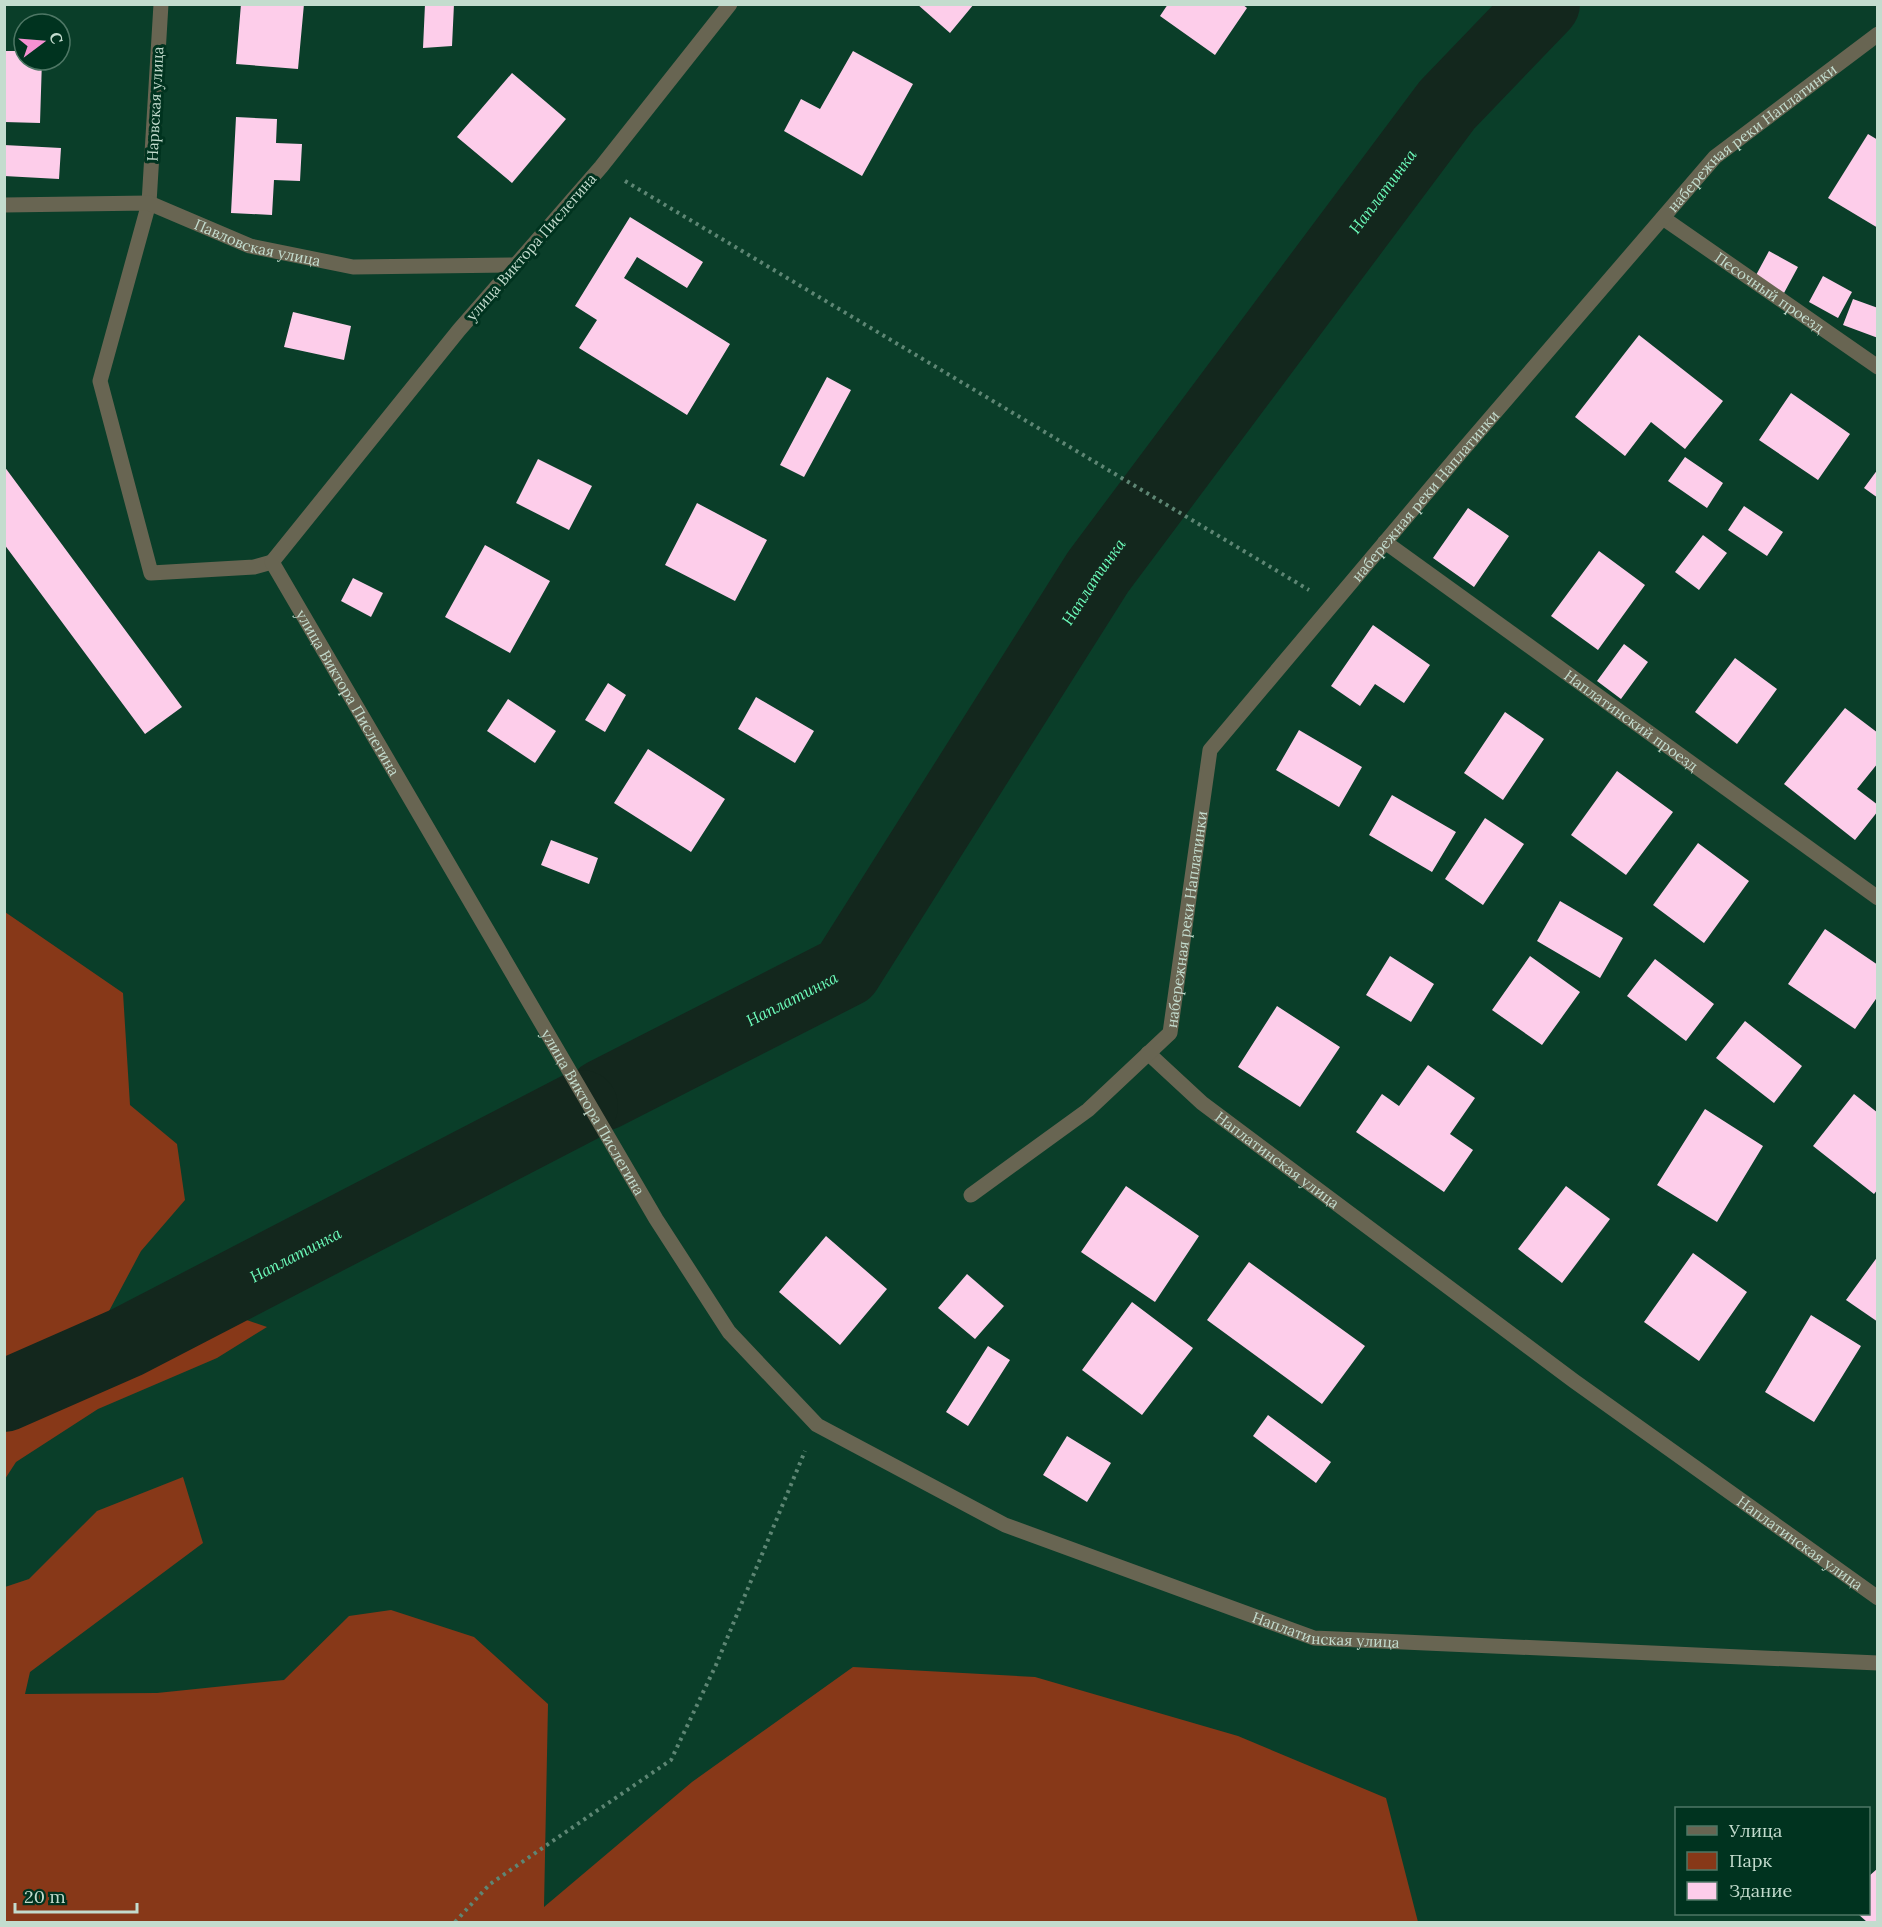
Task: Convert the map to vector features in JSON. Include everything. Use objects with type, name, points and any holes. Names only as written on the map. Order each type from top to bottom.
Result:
[{"type":"street","name":"Нарвская улица","points":[[161,4],[149,203],[100,381],[151,573],[254,567],[272,562]]},
{"type":"street","name":"улица Виктора Пислегина","points":[[730,4],[601,166],[459,330],[272,562],[656,1219],[729,1332],[817,1425]]},
{"type":"street","name":"набережная реки Наплатинки","points":[[971,1195],[1088,1110],[1170,1033],[1210,750],[1715,157],[1878,34]]},
{"type":"street","name":"Павловская улица","points":[[4,205],[149,203],[250,246],[353,267],[515,265]]},
{"type":"street","name":"Песочный проезд","points":[[1663,218],[1878,367]]},
{"type":"street","name":"Наплатинский проезд","points":[[1385,542],[1878,898]]},
{"type":"street","name":"Наплатинская улица","points":[[1148,1053],[1202,1103],[1564,1374],[1878,1598]]},
{"type":"street","name":"Наплатинская улица","points":[[817,1425],[1005,1525],[1314,1638],[1878,1663]]},
{"type":"path","points":[[601,166],[1333,605]]},
{"type":"path","points":[[455,1923],[490,1884],[671,1760],[716,1665],[817,1425]]},
{"type":"green space","points":[[5,912],[123,993],[130,1105],[177,1144],[185,1200],[141,1251],[92,1343],[169,1293],[267,1327],[217,1358],[98,1409],[16,1462],[5,1479]]},
{"type":"green space","points":[[183,1477],[203,1543],[30,1672],[25,1694],[157,1693],[284,1680],[349,1616],[391,1610],[474,1637],[548,1704],[544,1907],[692,1782],[853,1667],[1035,1677],[1238,1736],[1386,1798],[1418,1922],[5,1922],[5,1587],[29,1579],[97,1511]]},
{"type":"building","points":[[241,4],[304,4],[298,69],[236,64]]},
{"type":"building","points":[[425,4],[454,4],[452,46],[423,48]]},
{"type":"building","points":[[917,4],[974,4],[950,33]]},
{"type":"building","points":[[1168,4],[1242,4],[1247,8],[1215,55],[1160,16]]},
{"type":"building","points":[[4,51],[12,51],[12,72],[42,72],[40,123],[4,122]]},
{"type":"building","points":[[853,51],[913,84],[862,176],[784,131],[801,99],[820,109]]},
{"type":"building","points":[[512,73],[566,119],[512,183],[457,137]]},
{"type":"building","points":[[236,117],[277,119],[276,143],[302,144],[300,181],[274,180],[272,215],[231,213]]},
{"type":"building","points":[[1868,134],[1878,140],[1878,228],[1828,198]]},
{"type":"building","points":[[4,145],[61,148],[59,179],[4,176]]},
{"type":"building","points":[[630,217],[703,262],[687,288],[637,257],[624,278],[730,344],[687,415],[579,348],[597,320],[575,306]]},
{"type":"building","points":[[1769,251],[1798,267],[1784,293],[1755,277]]},
{"type":"building","points":[[1823,276],[1852,292],[1838,318],[1809,302]]},
{"type":"building","points":[[1853,299],[1878,308],[1878,338],[1843,325]]},
{"type":"building","points":[[293,312],[351,326],[344,360],[284,347]]},
{"type":"building","points":[[1639,335],[1723,401],[1685,449],[1651,422],[1625,456],[1575,417]]},
{"type":"building","points":[[827,377],[851,390],[804,477],[780,465]]},
{"type":"building","points":[[1791,393],[1850,434],[1818,480],[1759,440]]},
{"type":"building","points":[[1685,457],[1723,483],[1707,508],[1668,481]]},
{"type":"building","points":[[538,459],[592,486],[569,530],[516,503]]},
{"type":"building","points":[[4,466],[182,707],[145,734],[4,544]]},
{"type":"building","points":[[1878,469],[1878,498],[1864,488]]},
{"type":"building","points":[[697,503],[767,540],[735,601],[665,565]]},
{"type":"building","points":[[1744,506],[1783,532],[1767,556],[1728,530]]},
{"type":"building","points":[[1468,508],[1509,536],[1474,587],[1433,558]]},
{"type":"building","points":[[1703,535],[1727,553],[1699,590],[1675,572]]},
{"type":"building","points":[[485,545],[550,581],[510,653],[445,617]]},
{"type":"building","points":[[1599,551],[1645,585],[1598,650],[1551,616]]},
{"type":"building","points":[[353,578],[383,593],[371,617],[341,601]]},
{"type":"building","points":[[1373,625],[1430,665],[1404,703],[1375,684],[1360,706],[1331,686]]},
{"type":"building","points":[[1624,644],[1648,662],[1621,699],[1597,681]]},
{"type":"building","points":[[1735,658],[1777,689],[1737,744],[1695,712]]},
{"type":"building","points":[[608,683],[626,695],[605,732],[585,720]]},
{"type":"building","points":[[756,697],[814,731],[795,763],[738,729]]},
{"type":"building","points":[[508,699],[556,731],[535,763],[487,731]]},
{"type":"building","points":[[1845,708],[1878,733],[1878,763],[1857,789],[1878,805],[1878,811],[1855,840],[1784,784]]},
{"type":"building","points":[[1505,712],[1544,739],[1503,800],[1464,773]]},
{"type":"building","points":[[1299,730],[1362,767],[1339,807],[1276,770]]},
{"type":"building","points":[[648,749],[725,799],[691,852],[614,803]]},
{"type":"building","points":[[1617,771],[1673,812],[1626,875],[1571,835]]},
{"type":"building","points":[[1392,795],[1456,832],[1432,872],[1369,835]]},
{"type":"building","points":[[1485,818],[1524,844],[1483,905],[1445,879]]},
{"type":"building","points":[[551,840],[598,858],[589,884],[541,865]]},
{"type":"building","points":[[1698,843],[1749,881],[1704,943],[1653,905]]},
{"type":"building","points":[[1560,901],[1623,938],[1600,978],[1537,941]]},
{"type":"building","points":[[1825,929],[1878,965],[1878,996],[1855,1029],[1788,984]]},
{"type":"building","points":[[1390,956],[1434,984],[1411,1022],[1366,995]]},
{"type":"building","points":[[1530,956],[1580,992],[1542,1045],[1492,1010]]},
{"type":"building","points":[[1655,959],[1714,1004],[1686,1041],[1627,996]]},
{"type":"building","points":[[1277,1006],[1340,1047],[1300,1107],[1238,1067]]},
{"type":"building","points":[[1745,1021],[1802,1066],[1774,1103],[1716,1058]]},
{"type":"building","points":[[1428,1065],[1475,1098],[1450,1134],[1473,1150],[1444,1192],[1356,1132],[1382,1094],[1399,1106]]},
{"type":"building","points":[[1854,1094],[1878,1113],[1878,1189],[1874,1194],[1813,1146]]},
{"type":"building","points":[[1705,1109],[1763,1146],[1717,1222],[1657,1185]]},
{"type":"building","points":[[1126,1186],[1199,1236],[1155,1302],[1081,1252]]},
{"type":"building","points":[[1566,1186],[1610,1219],[1562,1283],[1518,1249]]},
{"type":"building","points":[[826,1236],[887,1289],[840,1345],[779,1292]]},
{"type":"building","points":[[1693,1253],[1747,1292],[1699,1361],[1644,1322]]},
{"type":"building","points":[[1878,1256],[1878,1322],[1846,1300]]},
{"type":"building","points":[[1249,1262],[1365,1346],[1322,1404],[1207,1320]]},
{"type":"building","points":[[967,1274],[1004,1306],[975,1339],[938,1308]]},
{"type":"building","points":[[1132,1302],[1193,1348],[1142,1415],[1082,1370]]},
{"type":"building","points":[[1811,1315],[1861,1346],[1814,1422],[1765,1392]]},
{"type":"building","points":[[988,1346],[1010,1360],[968,1426],[946,1412]]},
{"type":"building","points":[[1268,1415],[1331,1462],[1316,1483],[1253,1436]]},
{"type":"building","points":[[1067,1436],[1111,1463],[1087,1502],[1043,1475]]},
{"type":"building","points":[[1878,1868],[1878,1922],[1867,1922],[1859,1915],[1870,1915],[1870,1875]]},
{"type":"waterway","name":"Наплатинка","points":[[603,1095],[846,971],[1098,572],[1447,105],[1544,4]]},
{"type":"waterway","name":"Наплатинка","points":[[4,1396],[127,1342],[582,1106]]}]
